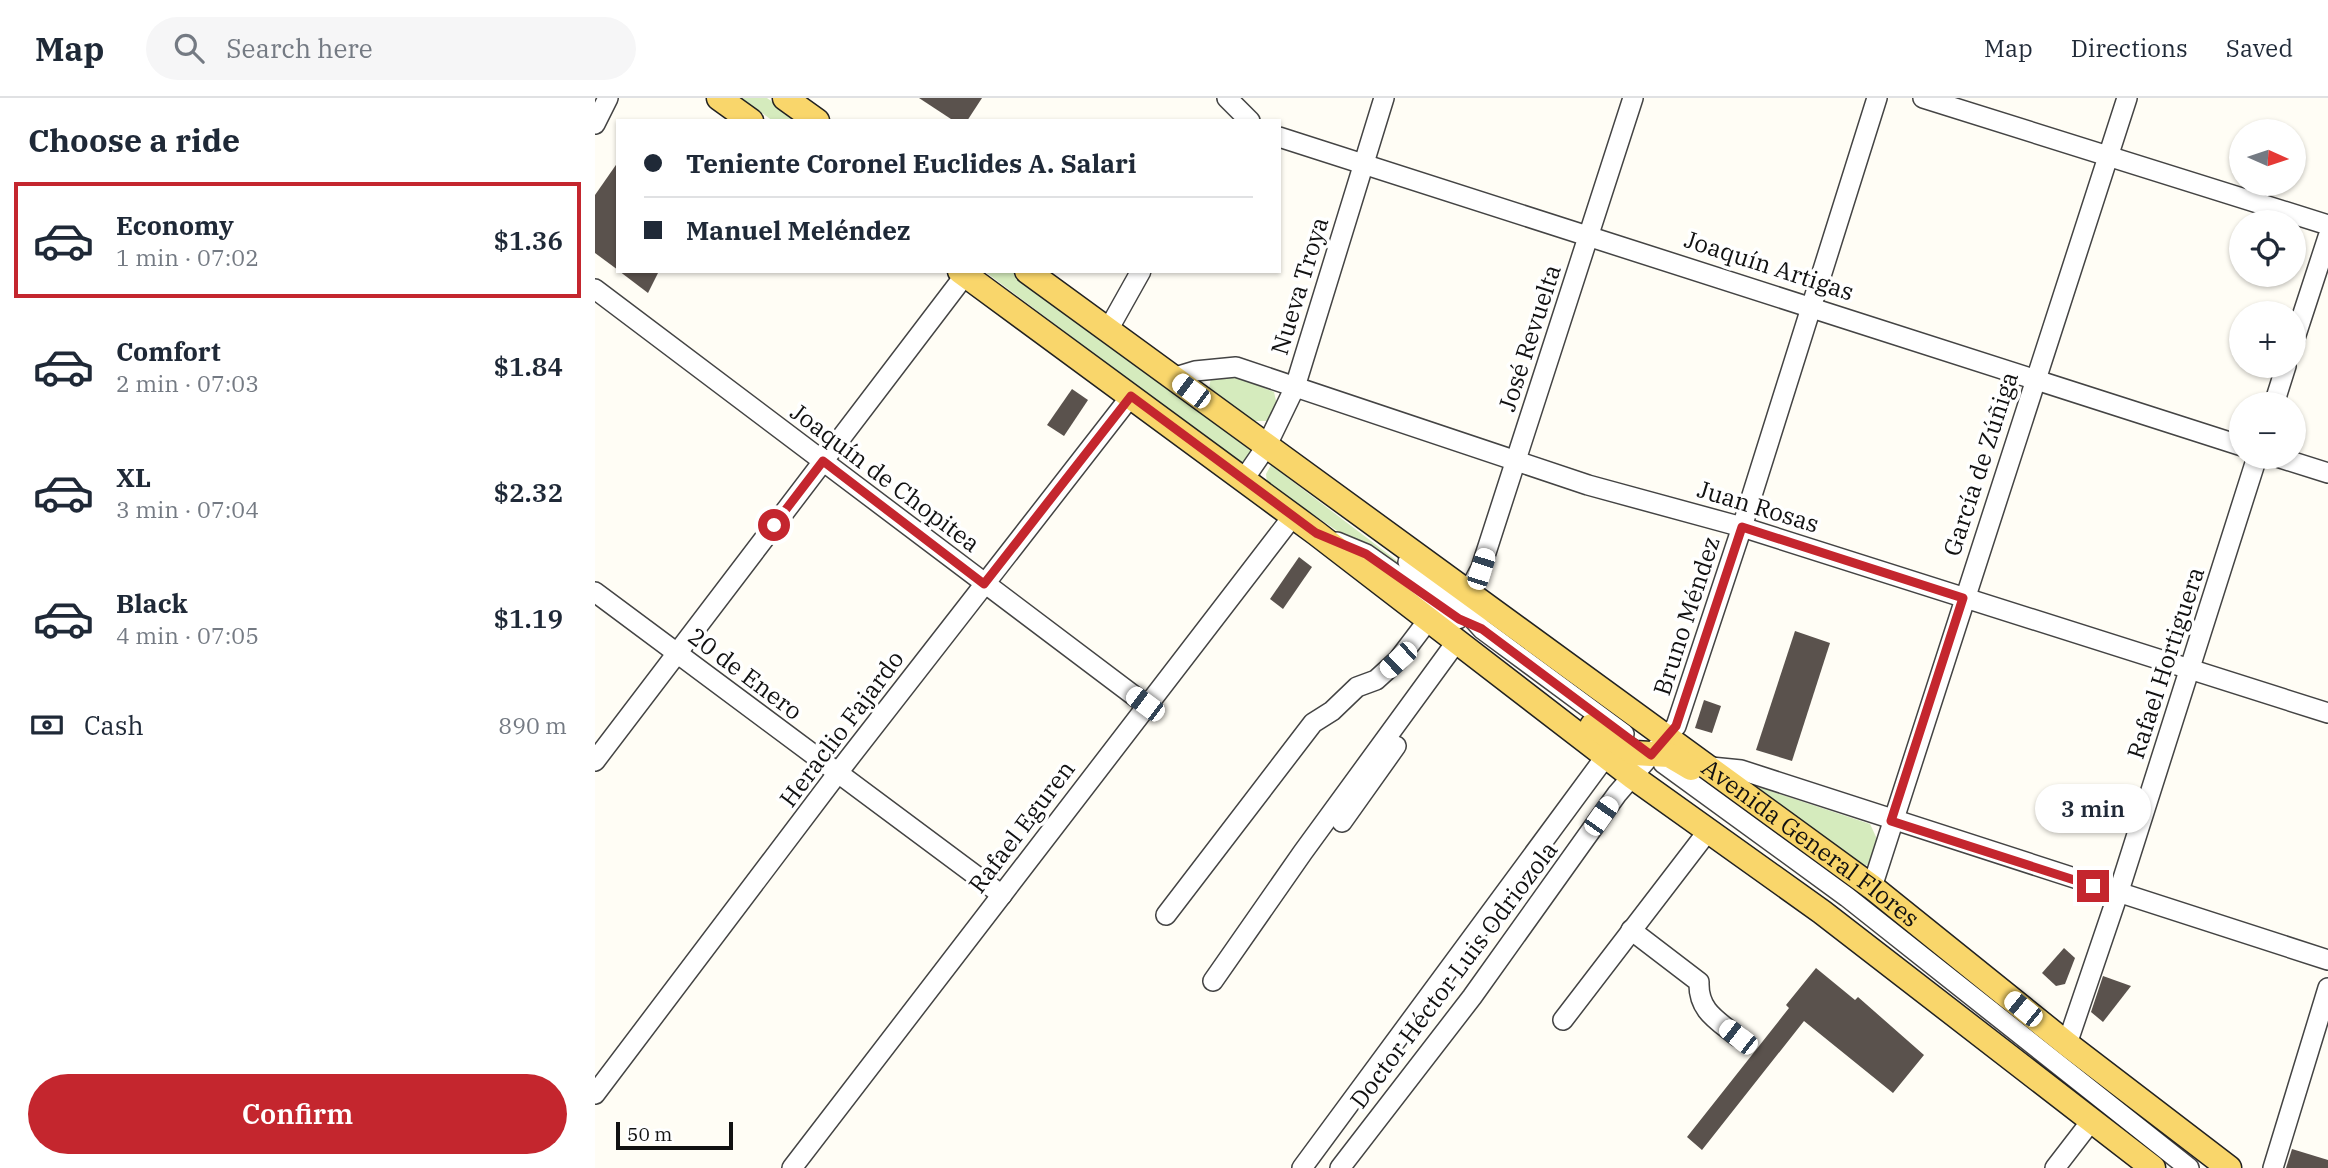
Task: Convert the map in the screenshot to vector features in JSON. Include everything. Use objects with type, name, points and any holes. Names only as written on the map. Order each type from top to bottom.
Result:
[{"type":"main road","points":[[719,98],[748,119]]},
{"type":"main road","points":[[785,98],[814,119]]},
{"type":"main road","name":"Avenida General Flores","points":[[963,273],[1316,533],[1633,777],[1832,920],[2153,1168]]},
{"type":"main road","name":"Avenida General Flores","points":[[1030,273],[1380,530],[1469,591],[1660,746],[1711,767],[1872,887],[2067,1044],[2229,1168]]},
{"type":"main road","points":[[1513,683],[1547,693],[1634,752],[1660,746],[1669,755],[1723,790],[1749,796]]},
{"type":"street","points":[[595,124],[608,98]]},
{"type":"street","name":"Nueva Troya","points":[[1244,479],[1266,447],[1295,387],[1384,98]]},
{"type":"street","name":"José Revuelta","points":[[1469,591],[1481,569],[1633,98]]},
{"type":"street","name":"Bruno Méndez","points":[[1633,777],[1676,726],[1742,527],[1877,98]]},
{"type":"street","points":[[1923,98],[2107,158],[2328,225]]},
{"type":"street","name":"García de Zúñiga","points":[[1872,887],[1963,598],[2127,98]]},
{"type":"street","points":[[1228,108],[1246,119]]},
{"type":"street","name":"Joaquín Artigas","points":[[1281,138],[1811,305],[2229,442]]},
{"type":"street","points":[[2306,304],[2328,237]]},
{"type":"street","points":[[595,761],[963,273]]},
{"type":"street","points":[[1108,330],[1140,273]]},
{"type":"street","name":"Joaquín de Chopitea","points":[[595,289],[1145,704]]},
{"type":"street","name":"Juan Rosas","points":[[1172,377],[1195,371],[1236,367],[1588,485],[1742,527],[2328,713]]},
{"type":"street","name":"Heraclio Fajardo","points":[[595,1094],[838,774],[1131,396]]},
{"type":"street","points":[[2306,466],[2328,473]]},
{"type":"street","name":"Rafael Hortiguera","points":[[2067,1044],[2118,894],[2253,469]]},
{"type":"street","name":"Rafael Eguren","points":[[792,1168],[1145,704],[1293,516]]},
{"type":"street","name":"Avenida General Flores","points":[[1380,530],[1384,541],[1464,609],[1482,629]]},
{"type":"street","name":"Avenida General Flores","points":[[1316,533],[1366,554],[1459,619],[1482,629],[1660,746],[2189,1168]]},
{"type":"street","name":"20 de Enero","points":[[595,592],[1002,895]]},
{"type":"street","points":[[1166,915],[1313,723],[1357,687],[1376,680],[1398,660],[1429,619]]},
{"type":"street","points":[[1342,822],[1463,645]]},
{"type":"street","points":[[1213,981],[1303,852],[1463,645]]},
{"type":"street","points":[[1302,1168],[1607,756]]},
{"type":"street","points":[[1711,767],[1741,770],[1891,821],[2328,960]]},
{"type":"street","name":"Doctor Héctor Luis Odriozola","points":[[1340,1168],[1472,998],[1618,794],[1633,777]]},
{"type":"street","points":[[1563,1020],[1709,831]]},
{"type":"street","points":[[1631,930],[1699,982],[1699,997],[1703,1009],[1738,1037]]},
{"type":"street","points":[[2273,1168],[2328,988]]},
{"type":"street","points":[[2055,1168],[2092,1120]]},
{"type":"green space","points":[[741,98],[767,98],[796,119],[770,119]]},
{"type":"green space","points":[[987,273],[1014,273],[1252,451],[1245,467]]},
{"type":"green space","points":[[1230,374],[1274,392],[1277,405],[1268,421],[1253,421],[1209,389],[1211,377]]},
{"type":"green space","points":[[1271,465],[1446,598],[1374,556],[1267,483],[1266,474]]},
{"type":"green space","points":[[1755,786],[1870,824],[1878,841],[1869,864],[1863,867],[1752,788]]},
{"type":"building","points":[[919,98],[982,98],[968,119],[951,119]]},
{"type":"building","points":[[616,165],[616,269],[595,253],[595,195]]},
{"type":"building","points":[[622,273],[658,273],[648,293]]},
{"type":"building","points":[[1072,389],[1088,400],[1064,436],[1047,425]]},
{"type":"building","points":[[1299,557],[1312,567],[1283,609],[1270,599]]},
{"type":"building","points":[[1795,631],[1830,643],[1792,761],[1756,750]]},
{"type":"building","points":[[1704,700],[1721,706],[1712,733],[1695,728]]},
{"type":"building","points":[[2064,948],[2075,958],[2065,984],[2056,986],[2042,973]]},
{"type":"building","points":[[1816,968],[1855,1000],[1858,997],[1924,1055],[1893,1093],[1804,1021],[1702,1150],[1687,1137],[1789,1008],[1786,1005]]},
{"type":"building","points":[[2103,976],[2131,986],[2103,1022],[2091,1012]]},
{"type":"building","points":[[2292,1149],[2328,1160],[2328,1168],[2286,1168]]},
{"type":"route","points":[[774,525],[823,461],[984,584],[1131,396],[1316,533],[1366,554],[1459,619],[1482,629],[1651,755],[1676,726],[1742,527],[1963,598],[1891,821],[2093,886]]}]
